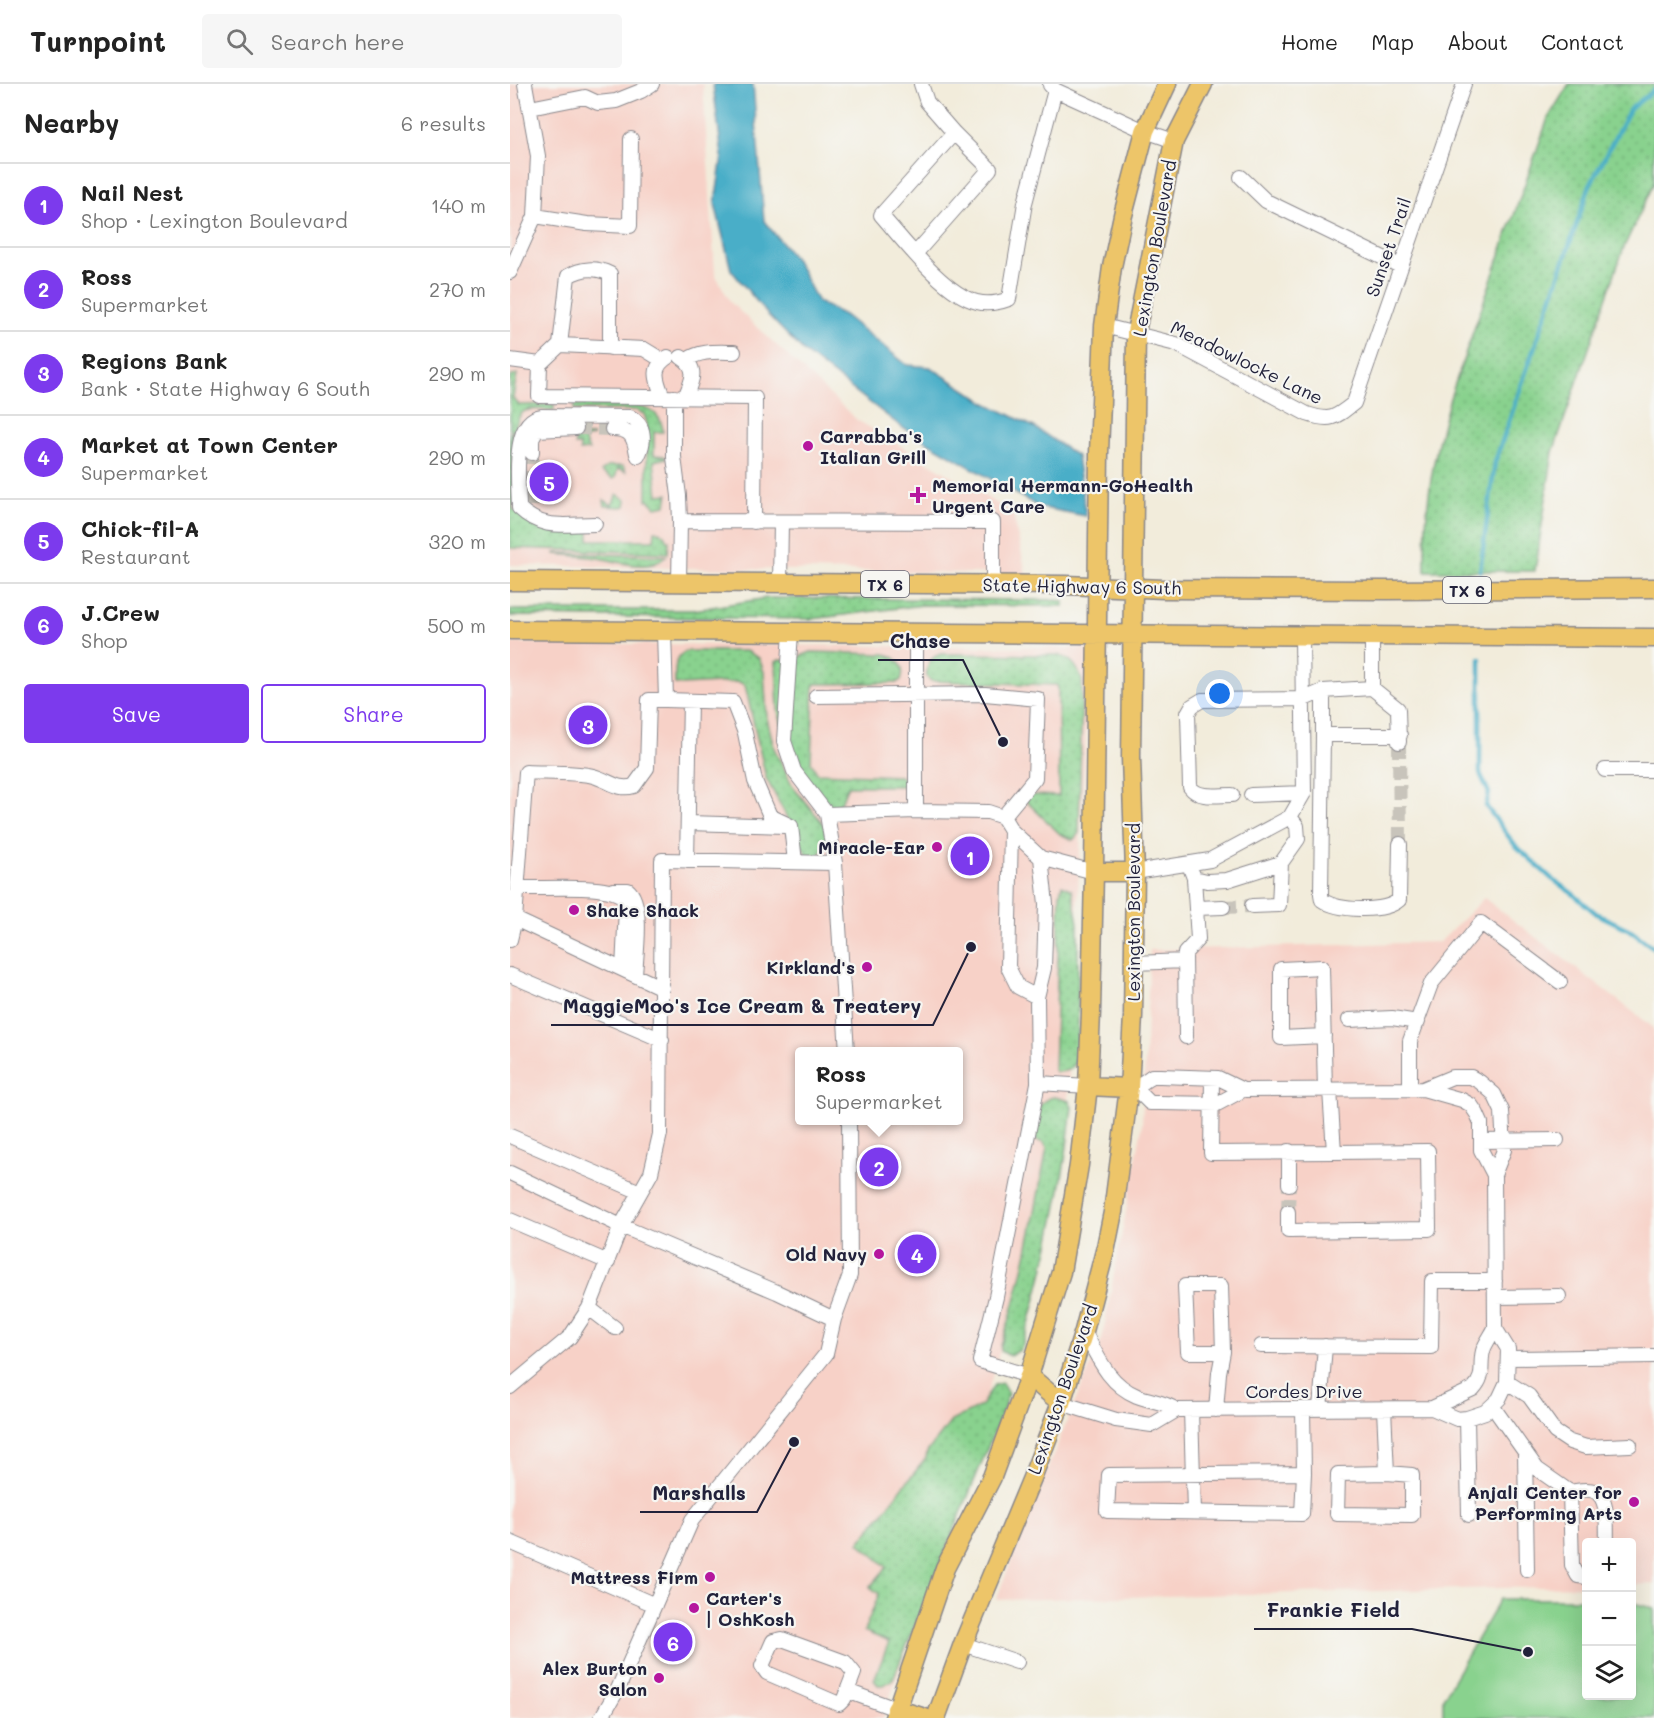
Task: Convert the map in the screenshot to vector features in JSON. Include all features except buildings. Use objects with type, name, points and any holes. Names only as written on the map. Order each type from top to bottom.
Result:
[{"type":"main road","name":"Lexington Boulevard","points":[[895,1713],[945,1568],[992,1477],[1029,1376],[1061,1272],[1079,1165],[1088,1086],[1099,586],[1099,453],[1104,326],[1112,267],[1145,131],[1167,84]]},
{"type":"main road","name":"Lexington Boulevard","points":[[936,1718],[963,1644],[1061,1403],[1084,1331],[1113,1212],[1132,1088],[1135,872],[1131,758],[1136,332],[1174,141],[1203,84]]},
{"type":"main road","name":"State Highway 6 South","points":[[510,581],[993,584],[1379,590],[1654,588]]},
{"type":"main road","points":[[510,630],[1654,638]]},
{"type":"main road","points":[[1094,872],[1135,872]]},
{"type":"main road","points":[[1088,1086],[1132,1088]]},
{"type":"main road","points":[[1029,1376],[1061,1403]]},
{"type":"main road","points":[[895,1713],[925,1718]]},
{"type":"street","points":[[510,273],[535,216],[538,156],[525,84]]},
{"type":"street","points":[[530,108],[582,91],[598,103],[616,101],[652,84]]},
{"type":"street","points":[[915,254],[990,169],[927,102],[921,84]]},
{"type":"street","name":"Sunset Trail","points":[[1338,416],[1353,403],[1464,84]]},
{"type":"street","points":[[954,133],[880,215],[949,288],[975,302],[996,304],[1009,299],[1025,202],[1052,87],[1145,131],[1174,141]]},
{"type":"street","points":[[535,216],[587,224],[630,226],[632,139]]},
{"type":"street","points":[[1241,177],[1266,201],[1400,266]]},
{"type":"street","points":[[610,348],[610,274],[601,269],[578,270],[568,276],[560,345],[540,364],[540,396],[755,398],[754,522]]},
{"type":"street","name":"Meadowlocke Lane","points":[[1104,326],[1136,332],[1176,344],[1307,414],[1324,420],[1338,416]]},
{"type":"street","points":[[560,345],[644,349],[674,358],[693,372],[674,397],[674,458],[680,521],[679,582]]},
{"type":"street","points":[[674,397],[656,378],[658,365],[674,358],[709,352],[734,352]]},
{"type":"street","points":[[510,360],[540,364]]},
{"type":"street","points":[[595,524],[549,525],[539,523],[533,512],[519,508],[519,443],[523,429],[531,419],[542,416],[630,417],[641,427],[643,445],[638,456],[631,434],[624,430],[612,429]]},
{"type":"street","points":[[532,453],[532,439],[537,430],[576,428]]},
{"type":"street","points":[[680,521],[993,522],[993,584]]},
{"type":"street","points":[[780,583],[781,522]]},
{"type":"street","points":[[664,631],[666,700]]},
{"type":"street","points":[[791,632],[784,741],[794,771],[827,814],[835,863],[847,1047]]},
{"type":"street","points":[[916,633],[916,811]]},
{"type":"street","points":[[1135,872],[1210,860],[1290,817],[1304,793],[1302,636]]},
{"type":"street","points":[[1372,636],[1372,688]]},
{"type":"street","points":[[1232,795],[1202,795],[1194,792],[1190,787],[1188,713],[1192,706],[1202,700],[1304,699],[1323,691],[1372,688],[1398,709],[1400,739],[1323,735]]},
{"type":"street","points":[[1323,691],[1322,900],[1347,909],[1386,907],[1399,900],[1400,844]]},
{"type":"street","points":[[816,696],[985,694],[1038,699],[1035,778],[1002,817]]},
{"type":"street","points":[[510,940],[519,888],[526,772],[593,776],[617,787],[634,786],[647,768],[650,700],[733,702],[745,733],[754,781],[770,816],[790,826]]},
{"type":"street","points":[[687,861],[690,701]]},
{"type":"street","points":[[1605,770],[1654,770]]},
{"type":"street","points":[[1251,795],[1304,793]]},
{"type":"street","points":[[827,814],[916,811],[988,812],[1002,817],[1011,830],[1041,858],[1094,872]]},
{"type":"street","points":[[1252,906],[1279,905],[1281,863],[1298,839],[1297,826],[1290,817]]},
{"type":"street","points":[[688,823],[790,826]]},
{"type":"street","points":[[790,826],[795,862]]},
{"type":"street","points":[[1011,830],[1008,967],[1018,987],[1037,997]]},
{"type":"street","points":[[1298,832],[1321,832]]},
{"type":"street","points":[[1029,1376],[980,1361],[996,1297],[1038,1083],[1037,997],[1044,968],[1046,904],[1041,858]]},
{"type":"street","points":[[513,1380],[570,1337],[589,1308],[621,1226],[651,1173],[660,1134],[662,860],[835,863]]},
{"type":"street","points":[[1186,1037],[1185,953],[1198,939],[1194,878],[1188,862]]},
{"type":"street","points":[[1194,878],[1207,881],[1227,880],[1281,863]]},
{"type":"street","points":[[519,888],[603,889],[621,895],[625,901],[629,972]]},
{"type":"street","points":[[1196,908],[1223,907]]},
{"type":"street","points":[[513,918],[662,988]]},
{"type":"street","points":[[1416,1089],[1410,1041],[1431,984],[1481,923],[1560,982]]},
{"type":"street","points":[[1134,963],[1185,961]]},
{"type":"street","points":[[1324,1036],[1281,1038],[1281,969],[1323,967],[1324,1036],[1334,1152]]},
{"type":"street","points":[[510,975],[662,1040]]},
{"type":"street","points":[[1349,1020],[1392,1018],[1418,1022]]},
{"type":"street","name":"Cordes Drive","points":[[1243,1090],[1217,1104],[1150,1103],[1132,1088],[1152,1076],[1218,1078],[1243,1090],[1416,1089],[1461,1100],[1470,1106],[1481,1123],[1481,1150],[1494,1175]]},
{"type":"street","name":"Cordes Drive","points":[[1084,1331],[1104,1371],[1113,1381],[1136,1396],[1184,1410],[1432,1408],[1473,1389],[1483,1372],[1483,1350],[1495,1328],[1494,1175],[1504,1149],[1503,1121],[1499,1102],[1494,1094],[1471,1077],[1452,1077],[1416,1089]]},
{"type":"street","points":[[1212,1078],[1211,1153],[1428,1151],[1429,1229],[1288,1231],[1288,1212]]},
{"type":"street","points":[[1038,1083],[1088,1086]]},
{"type":"street","points":[[601,1718],[618,1689],[692,1520],[826,1354],[834,1319],[850,1275],[849,1125]]},
{"type":"street","points":[[510,1136],[640,1192]]},
{"type":"street","points":[[1481,1141],[1557,1140]]},
{"type":"street","points":[[1288,1185],[1289,1151]]},
{"type":"street","points":[[510,1173],[621,1226],[777,1292],[834,1319]]},
{"type":"street","points":[[510,1220],[608,1262]]},
{"type":"street","points":[[1261,1346],[1431,1347],[1432,1281],[1495,1281]]},
{"type":"street","points":[[1216,1410],[1223,1352],[1221,1286],[1185,1286],[1188,1352],[1223,1352]]},
{"type":"street","points":[[1495,1297],[1559,1296]]},
{"type":"street","points":[[589,1308],[615,1328]]},
{"type":"street","name":"Cordes Drive","points":[[1493,1407],[1507,1382],[1508,1358],[1508,1349],[1495,1328]]},
{"type":"street","points":[[1320,1409],[1325,1346]]},
{"type":"street","points":[[1508,1358],[1654,1356]]},
{"type":"street","points":[[1507,1382],[1529,1396],[1555,1432],[1570,1442],[1586,1447],[1630,1445]]},
{"type":"street","name":"Cordes Drive","points":[[1061,1403],[1116,1420],[1152,1425],[1184,1410]]},
{"type":"street","points":[[1469,1515],[1467,1419],[1493,1407],[1537,1469],[1569,1492],[1592,1490],[1597,1492],[1605,1505],[1607,1538]]},
{"type":"street","name":"Cordes Drive","points":[[1432,1408],[1457,1419],[1467,1419]]},
{"type":"street","points":[[1304,1409],[1304,1473],[1302,1514],[1107,1511],[1109,1475],[1304,1473]]},
{"type":"street","points":[[1384,1409],[1387,1473]]},
{"type":"street","points":[[1184,1410],[1193,1475],[1194,1512]]},
{"type":"street","points":[[1525,1452],[1527,1570]]},
{"type":"street","points":[[1387,1473],[1412,1475],[1412,1515],[1337,1514],[1338,1474],[1387,1473]]},
{"type":"street","points":[[1569,1492],[1572,1565],[1578,1576],[1582,1576]]},
{"type":"street","points":[[510,1542],[655,1605]]},
{"type":"street","points":[[782,1639],[845,1662],[854,1673],[847,1691],[839,1704],[767,1673],[762,1666],[773,1641],[782,1639]]},
{"type":"street","points":[[963,1644],[1017,1662]]},
{"type":"street","points":[[847,1691],[895,1713]]},
{"type":"shaded area","points":[[510,84],[703,84],[715,274],[731,303],[857,420],[1013,513],[1026,574],[510,565]]},
{"type":"shaded area","points":[[510,643],[1090,648],[1067,1118],[957,1498],[883,1718],[510,1718]]},
{"type":"shaded area","points":[[1484,898],[1654,1030],[1654,1584],[1636,1585],[1636,1538],[1582,1538],[1582,1586],[996,1600],[1102,1339],[1142,1127],[1150,950],[1440,942]]},
{"type":"green space","points":[[1569,84],[1654,84],[1654,183],[1624,247],[1553,452],[1535,571],[1425,571],[1430,483],[1450,398],[1548,118]]},
{"type":"green space","points":[[517,374],[513,398],[519,405],[554,404],[554,410],[532,409],[523,412],[519,416],[514,432],[510,429],[510,377]]},
{"type":"green space","points":[[574,404],[638,405],[656,415],[661,422],[663,432],[654,432],[654,455],[666,458],[654,461],[658,495],[668,494],[666,505],[656,507],[649,500],[647,501],[647,423],[644,414],[636,410],[574,410]]},
{"type":"green space","points":[[510,432],[513,434],[513,509],[543,529],[575,531],[589,528],[589,540],[654,540],[655,531],[660,532],[667,541],[669,540],[668,553],[510,548]]},
{"type":"green space","points":[[575,433],[576,435],[594,436],[584,439],[589,450],[580,451],[580,445],[575,445]]},
{"type":"green space","points":[[608,466],[623,466],[626,472],[618,468],[613,479],[601,472]]},
{"type":"green space","points":[[617,494],[626,500],[625,506],[605,506],[604,500],[612,505]]},
{"type":"green space","points":[[555,553],[666,556],[651,564],[634,565]]},
{"type":"green space","points":[[767,598],[1052,600],[1064,601],[1064,606],[923,605],[812,619],[510,616],[510,610],[694,610]]},
{"type":"green space","points":[[687,651],[746,651],[759,658],[764,672],[767,718],[774,748],[793,787],[826,827],[829,840],[819,855],[807,855],[766,778],[745,685],[739,682],[675,684],[677,660],[682,653]]},
{"type":"green space","points":[[811,652],[885,654],[900,663],[901,680],[896,683],[814,684],[811,762],[817,773],[900,776],[907,781],[907,786],[848,786],[840,804],[828,807],[794,767],[778,711],[776,662],[791,660]]},
{"type":"green space","points":[[941,654],[1058,655],[1071,661],[1079,672],[1082,681],[1079,833],[1073,840],[1060,834],[1025,800],[1032,795],[1059,796],[1057,685],[931,681],[927,677],[928,666],[934,657]]},
{"type":"green space","points":[[1062,885],[1072,890],[1078,923],[1078,1054],[1071,1068],[1056,1072],[1054,1070]]},
{"type":"green space","points":[[1055,1097],[1069,1101],[1072,1107],[1059,1198],[1039,1288],[1022,1347],[1010,1356],[1001,1351],[1001,1345],[1022,1272],[1047,1148],[1044,1143],[1035,1140],[1035,1119],[1043,1102]]},
{"type":"green space","points":[[1002,1383],[1008,1393],[1004,1408],[893,1679],[884,1685],[878,1685],[874,1680],[889,1642],[864,1631],[879,1594],[870,1587],[887,1567],[859,1543],[926,1458],[927,1452],[951,1421],[981,1406],[994,1385]]},
{"type":"green space","points":[[1500,1599],[1582,1599],[1582,1700],[1636,1700],[1636,1604],[1654,1608],[1654,1718],[1443,1718],[1443,1698]]},
{"type":"water","points":[[713,84],[753,84],[764,221],[796,260],[818,302],[844,315],[907,365],[930,367],[986,403],[1034,427],[1077,456],[1086,516],[1039,507],[903,428],[804,352],[768,315],[731,270],[715,204],[722,156]]},
{"type":"waterway","points":[[1480,571],[1495,462],[1590,185],[1630,109],[1654,90]]},
{"type":"waterway","points":[[1480,659],[1480,773],[1489,793],[1486,806],[1514,844],[1552,879],[1597,914],[1628,929],[1654,948]]},
{"type":"tunnel","points":[[576,428],[612,429]]},
{"type":"tunnel","points":[[532,453],[532,506]]},
{"type":"tunnel","points":[[1399,743],[1400,844]]},
{"type":"tunnel","points":[[1223,907],[1252,906]]},
{"type":"tunnel","points":[[1288,1212],[1289,1184]]},
{"type":"place","name":"Carrabba's Italian Grill","points":[[808,446]]},
{"type":"place","name":"Chick-fil-A","points":[[549,482]]},
{"type":"place","name":"Memorial Hermann-GoHealth Urgent Care","points":[[918,495]]},
{"type":"place","name":"Regions Bank","points":[[588,725]]},
{"type":"place","name":"Chase","points":[[1003,742]]},
{"type":"place","name":"Miracle-Ear","points":[[937,847]]},
{"type":"place","name":"Nail Nest","points":[[970,856]]},
{"type":"place","name":"Shake Shack","points":[[574,910]]},
{"type":"place","name":"MaggieMoo's Ice Cream & Treatery","points":[[971,947]]},
{"type":"place","name":"Kirkland's","points":[[867,967]]},
{"type":"place","name":"Ross","points":[[879,1167]]},
{"type":"place","name":"Old Navy","points":[[879,1254]]},
{"type":"place","name":"Market at Town Center","points":[[917,1254]]},
{"type":"place","name":"Marshalls","points":[[794,1442]]},
{"type":"place","name":"Anjali Center for Performing Arts","points":[[1634,1502]]},
{"type":"place","name":"Mattress Firm","points":[[710,1577]]},
{"type":"place","name":"Carter's | OshKosh","points":[[694,1608]]},
{"type":"place","name":"J.Crew","points":[[673,1642]]},
{"type":"place","name":"Frankie Field","points":[[1528,1652]]},
{"type":"place","name":"Alex Burton Salon","points":[[659,1678]]}]
